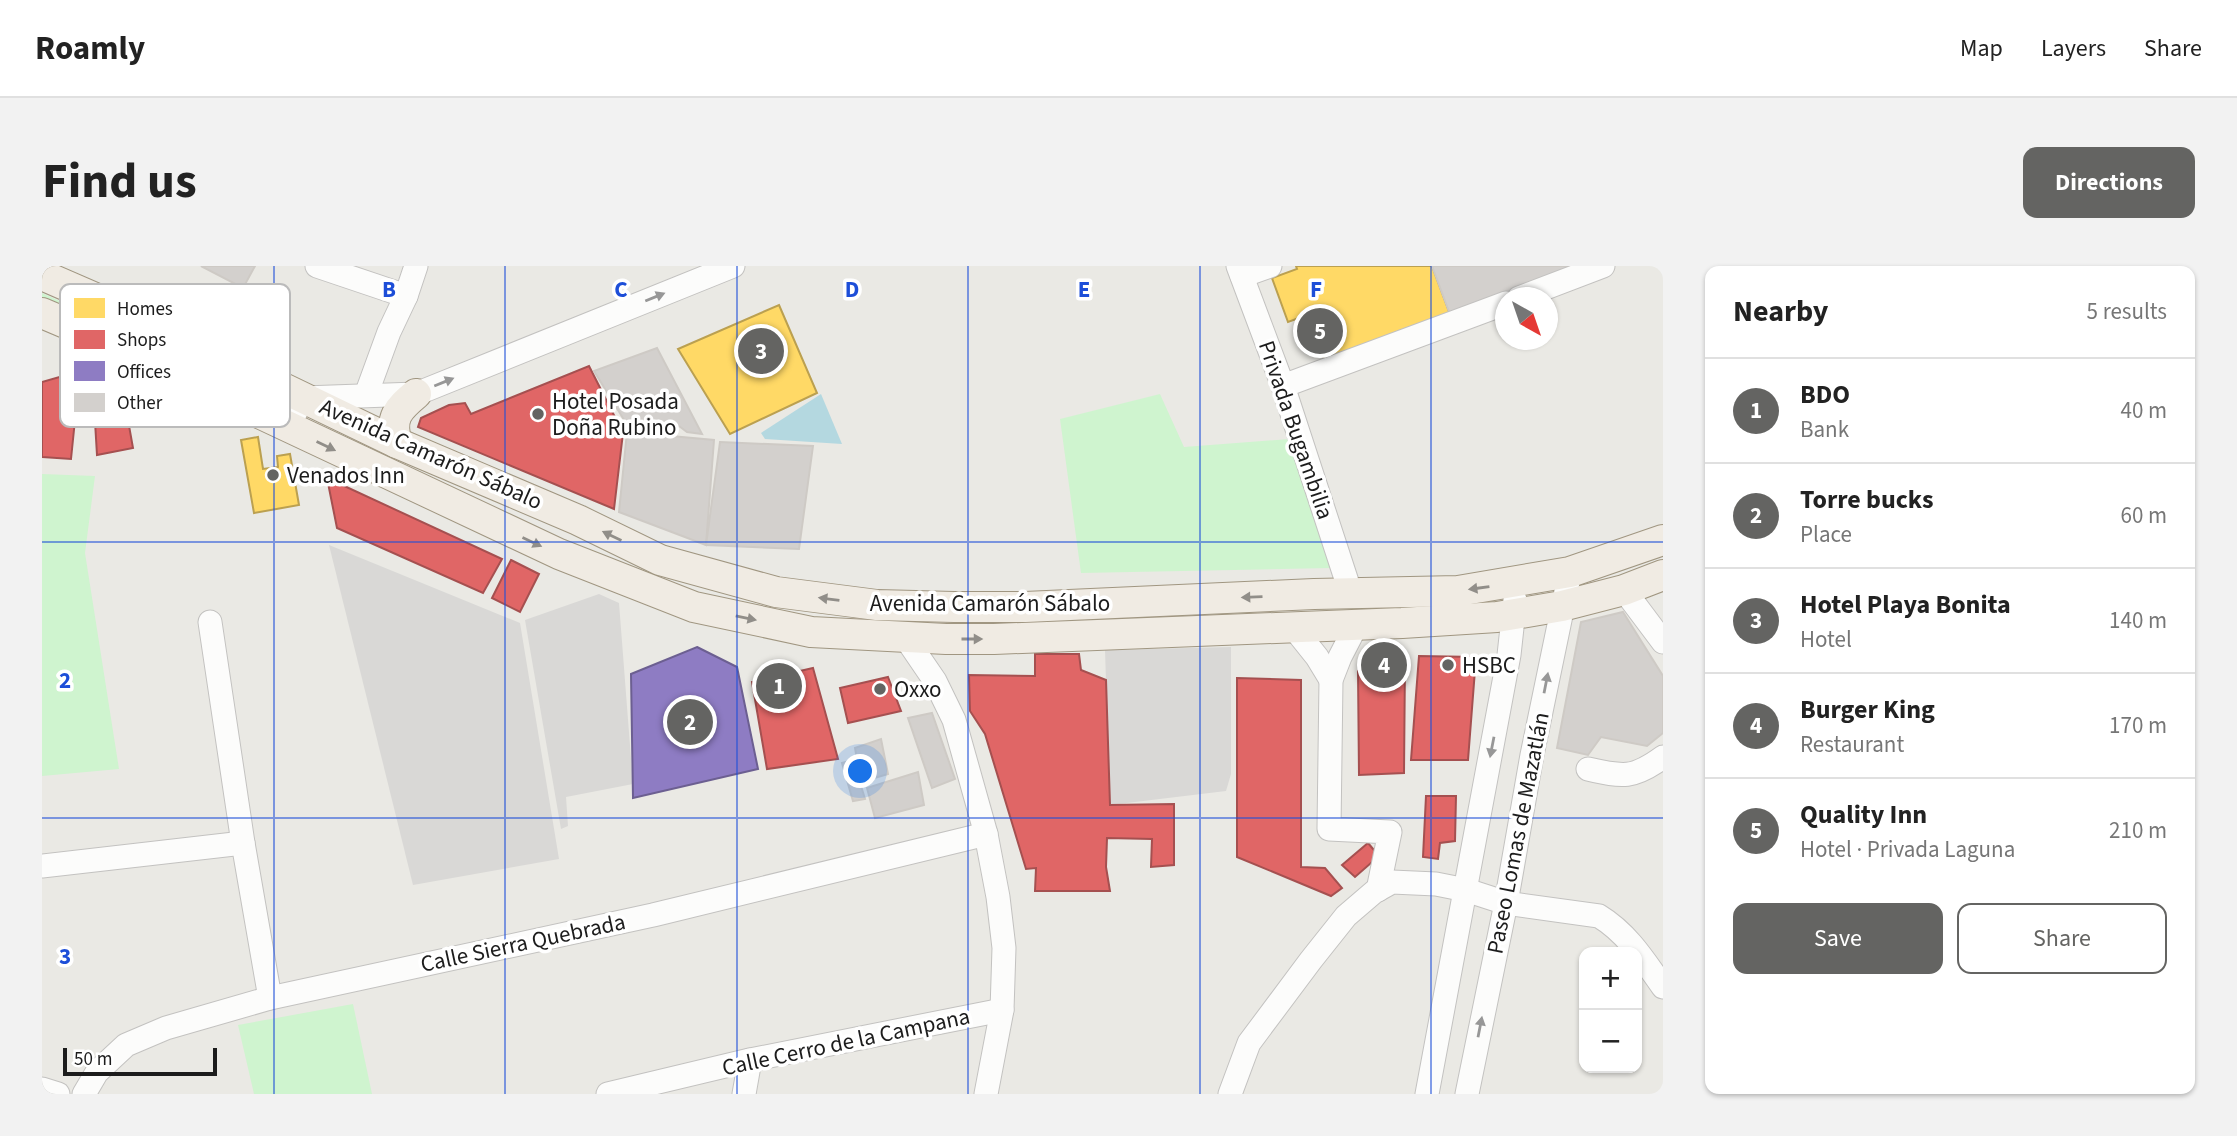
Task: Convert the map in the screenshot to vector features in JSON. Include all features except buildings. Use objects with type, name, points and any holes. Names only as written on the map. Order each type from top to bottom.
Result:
[{"type":"main road","name":"Avenida Camarón Sábalo","points":[[42,275],[63,284]]},
{"type":"main road","name":"Avenida Camarón Sábalo","points":[[42,313],[60,321]]},
{"type":"main road","name":"Avenida Camarón Sábalo","points":[[290,391],[397,443],[578,520],[660,560],[776,592],[877,605],[1025,607],[1314,594],[1458,591],[1570,572],[1663,540]]},
{"type":"main road","points":[[397,443],[393,430],[394,418],[400,407],[416,394]]},
{"type":"main road","name":"Avenida Camarón Sábalo","points":[[289,427],[559,554],[694,607],[810,632],[994,639],[1513,615],[1624,590],[1663,575]]},
{"type":"street","points":[[317,266],[359,272],[406,296]]},
{"type":"street","points":[[366,395],[388,332],[406,296],[416,266]]},
{"type":"street","points":[[290,421],[304,398],[416,394],[733,266]]},
{"type":"street","points":[[1240,271],[1269,266]]},
{"type":"street","points":[[1548,287],[1603,266]]},
{"type":"street","name":"Privada Bugambilia","points":[[1240,271],[1283,386],[1351,594]]},
{"type":"street","points":[[1283,386],[1495,307]]},
{"type":"street","name":"Paseo Lomas de Mazatlán","points":[[1467,1094],[1570,572]]},
{"type":"street","name":"Paseo Lomas de Mazatlán","points":[[1427,1094],[1509,654],[1516,582]]},
{"type":"street","points":[[1624,590],[1663,642]]},
{"type":"street","points":[[209,622],[243,843],[271,998]]},
{"type":"street","points":[[1357,624],[1331,680],[1329,829],[1390,832],[1378,890]]},
{"type":"street","points":[[1293,626],[1331,680]]},
{"type":"street","points":[[905,637],[935,681],[954,720],[986,834],[998,897],[1004,948],[1002,1010],[986,1094]]},
{"type":"street","points":[[1588,769],[1620,776],[1647,768],[1663,757]]},
{"type":"street","name":"Calle Sierra Quebrada","points":[[84,1094],[97,1072],[126,1045],[166,1028],[271,998],[653,915],[986,834]]},
{"type":"street","points":[[42,866],[243,843]]},
{"type":"street","points":[[1230,1094],[1250,1043],[1274,1009],[1346,916],[1392,882],[1436,884],[1506,903],[1599,916],[1628,939],[1663,987]]},
{"type":"street","name":"Calle Cerro de la Campana","points":[[608,1094],[750,1060],[1002,1010]]},
{"type":"street","points":[[744,1094],[750,1060]]},
{"type":"street","points":[[42,1089],[58,1094]]},
{"type":"shaded area","points":[[329,545],[520,623],[559,859],[413,885]]},
{"type":"shaded area","points":[[599,594],[619,603],[633,784],[566,797],[568,826],[561,829],[525,620]]},
{"type":"shaded area","points":[[1231,647],[1231,774],[1226,791],[1110,805],[1105,650]]},
{"type":"green space","points":[[42,293],[60,301],[60,309],[42,301]]},
{"type":"green space","points":[[1160,394],[1184,447],[1290,439],[1331,568],[1081,573],[1060,419]]},
{"type":"green space","points":[[42,474],[95,476],[85,553],[119,769],[42,776]]},
{"type":"green space","points":[[353,1004],[372,1094],[254,1094],[238,1025]]},
{"type":"water","points":[[821,394],[842,444],[765,439],[761,433]]},
{"type":"place","name":"Quality Inn","points":[[1320,331]]},
{"type":"place","name":"Hotel Playa Bonita","points":[[761,351]]},
{"type":"place","name":"Hotel Posada Doña Rubino","points":[[538,414]]},
{"type":"place","name":"Venados Inn","points":[[273,475]]},
{"type":"place","name":"Burger King","points":[[1384,665]]},
{"type":"place","name":"HSBC","points":[[1448,665]]},
{"type":"place","name":"BDO","points":[[779,686]]},
{"type":"place","name":"Oxxo","points":[[880,689]]},
{"type":"place","name":"Torre bucks","points":[[690,722]]}]
